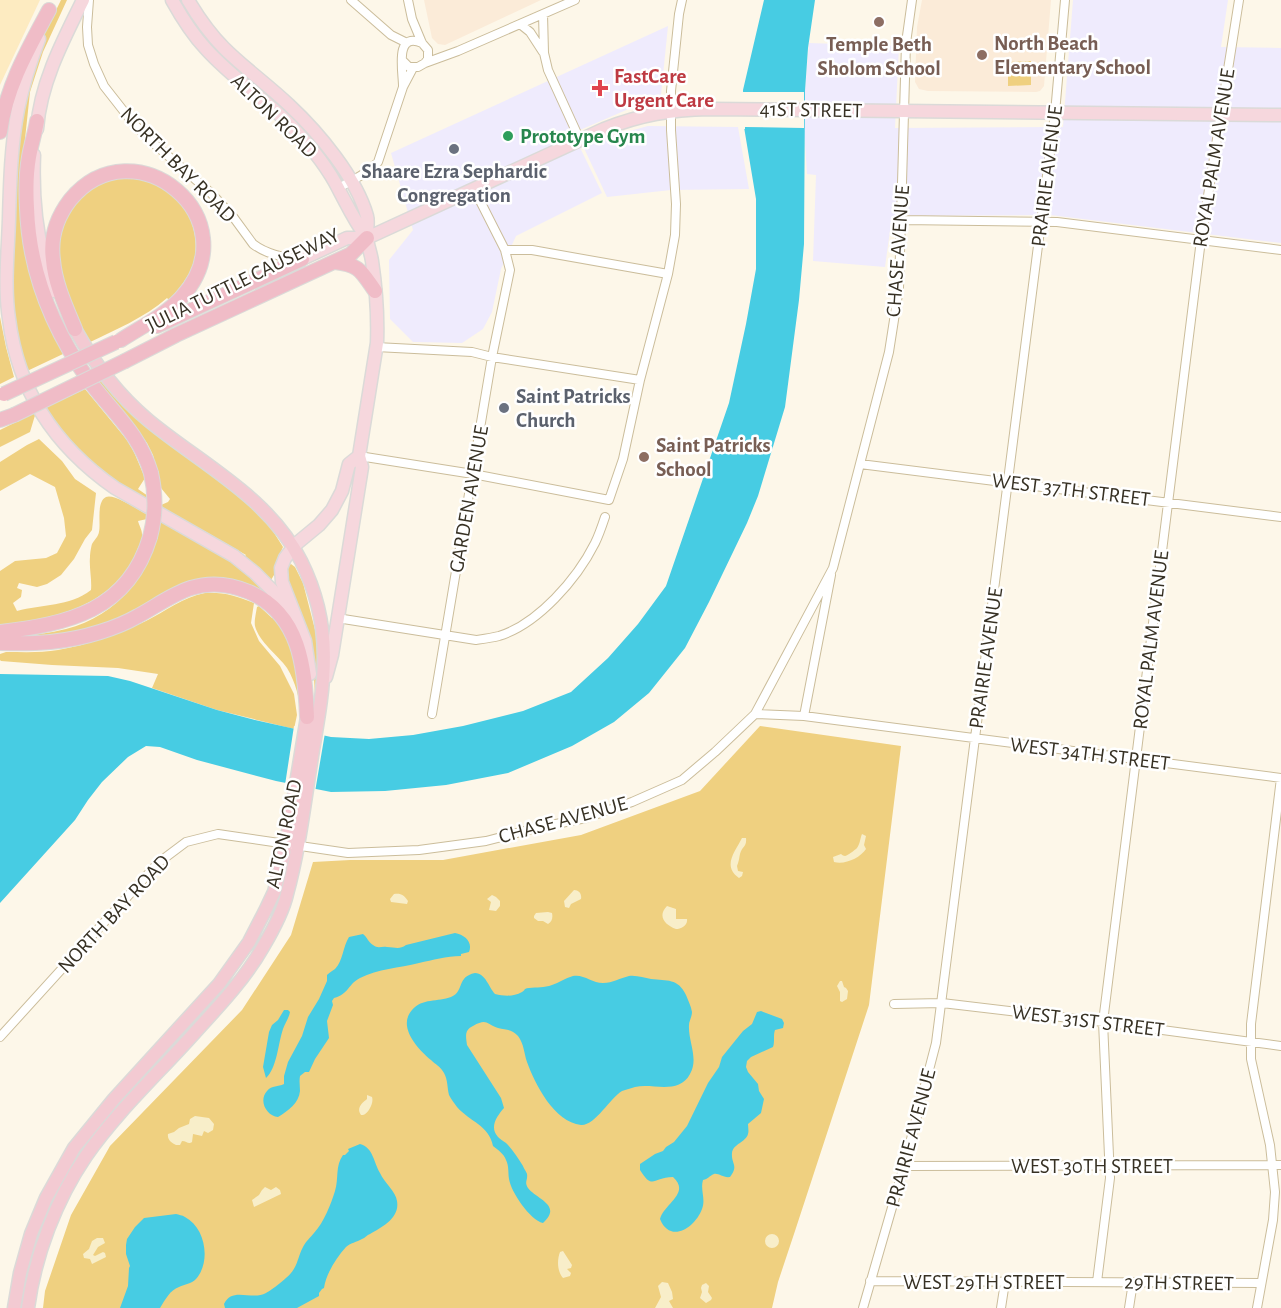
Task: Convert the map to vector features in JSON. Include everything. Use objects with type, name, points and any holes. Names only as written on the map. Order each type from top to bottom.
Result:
[{"type":"highway","points":[[0,132],[4,109],[15,77],[52,5]]},
{"type":"highway","points":[[0,632],[70,620],[90,612],[118,591],[132,575],[143,557],[153,526],[156,504],[151,473],[143,452],[130,430],[69,351],[52,319],[40,287],[30,243],[27,197],[29,158],[37,121]]},
{"type":"highway","points":[[118,341],[166,312],[182,297],[189,289],[199,269],[202,251],[199,220],[183,195],[168,183],[140,173],[122,172],[100,177],[82,188],[69,202],[58,221],[52,250],[59,291],[75,329],[98,366],[130,403],[162,431],[252,499],[276,524],[293,547],[308,575],[319,613],[325,653],[324,687]]},
{"type":"highway","name":"JULIA TUTTLE CAUSEWAY","points":[[0,420],[176,335],[335,262],[351,254],[367,238]]},
{"type":"highway","name":"JULIA TUTTLE CAUSEWAY","points":[[2,395],[302,259]]},
{"type":"highway","points":[[335,262],[356,267],[375,291]]},
{"type":"highway","points":[[0,643],[47,643],[80,638],[126,622],[191,588],[213,584],[231,586],[249,592],[269,603],[288,625],[298,648],[313,718]]},
{"type":"highway","name":"ALTON ROAD","points":[[28,1308],[35,1272],[58,1205],[86,1156],[124,1109],[228,996],[262,949],[281,913],[287,895],[291,845],[313,718],[324,687]]},
{"type":"highway","name":"ALTON ROAD","points":[[14,1308],[20,1273],[31,1234],[46,1197],[74,1148],[114,1099],[219,984],[243,951],[274,892],[291,845]]},
{"type":"main road","points":[[75,329],[61,309],[45,265],[36,219],[34,158],[37,121],[44,94],[64,39],[83,0]]},
{"type":"main road","name":"ALTON ROAD","points":[[172,0],[206,49],[294,129],[324,166],[367,238]]},
{"type":"main road","name":"ALTON ROAD","points":[[189,0],[201,21],[224,48],[289,105],[314,131],[352,182],[368,218],[367,238],[375,291],[376,346],[359,456],[362,467],[332,655],[324,687]]},
{"type":"main road","points":[[52,5],[21,93],[14,130],[11,165],[7,276],[8,318],[17,360],[27,386],[57,436],[90,469],[123,493],[234,556],[264,582],[280,601],[293,625],[308,664]]},
{"type":"main road","name":"41ST STREET","points":[[367,238],[604,129],[635,117],[671,110],[1281,115]]},
{"type":"main road","name":"JULIA TUTTLE CAUSEWAY","points":[[302,259],[347,238],[367,238]]},
{"type":"main road","name":"ALTON ROAD","points":[[313,718],[311,678],[304,636],[281,579],[282,565],[293,547],[332,510],[342,491],[349,464],[359,456]]},
{"type":"street","name":"NORTH BAY ROAD","points":[[89,0],[87,36],[94,64],[104,86],[124,113],[152,142],[211,193],[258,248],[280,256],[302,259]]},
{"type":"street","points":[[351,0],[391,35],[408,42]]},
{"type":"street","points":[[408,0],[412,19],[425,46],[428,59],[425,63]]},
{"type":"street","points":[[391,35],[405,64],[418,68],[425,63],[449,55],[575,0]]},
{"type":"street","points":[[359,456],[473,474],[609,500],[628,437],[640,380],[668,274],[675,235],[676,204],[671,91],[682,0]]},
{"type":"street","name":"CHASE AVENUE","points":[[804,716],[833,568],[889,352],[899,288],[906,43],[912,0]]},
{"type":"street","name":"PRAIRIE AVENUE","points":[[863,1308],[904,1166],[936,1043],[1055,113],[1065,0]]},
{"type":"street","name":"ROYAL PALM AVENUE","points":[[1097,1282],[1110,1178],[1103,1022],[1201,240],[1239,0]]},
{"type":"street","points":[[543,14],[544,53],[548,70],[580,140]]},
{"type":"street","points":[[408,42],[412,19]]},
{"type":"street","points":[[520,24],[530,32],[544,53]]},
{"type":"street","points":[[403,87],[402,56],[403,47],[408,42],[414,40],[449,55]]},
{"type":"street","points":[[338,188],[352,182],[378,162],[403,87],[413,68]]},
{"type":"street","points":[[474,189],[505,250],[532,250],[668,274]]},
{"type":"street","points":[[902,220],[1057,222],[1281,250]]},
{"type":"street","name":"GARDEN AVENUE","points":[[432,714],[492,357],[510,270],[505,250]]},
{"type":"street","points":[[376,346],[472,352],[640,380]]},
{"type":"street","name":"WEST 37TH STREET","points":[[860,464],[1281,517]]},
{"type":"street","points":[[338,618],[476,640],[498,636],[523,626],[546,608],[570,582],[594,545],[605,517]]},
{"type":"street","name":"CHASE AVENUE","points":[[291,845],[348,853],[419,850],[486,840],[586,818],[632,802],[682,780],[755,714],[833,568]]},
{"type":"street","name":"WEST 34TH STREET","points":[[755,714],[804,716],[1281,778]]},
{"type":"street","points":[[1257,1308],[1273,1220],[1277,1165],[1251,1059],[1250,1042],[1254,990],[1281,778]]},
{"type":"street","name":"NORTH BAY ROAD","points":[[0,1037],[158,863],[186,842],[218,834],[291,845]]},
{"type":"street","name":"WEST 31ST STREET","points":[[894,1004],[942,1003],[1281,1046]]},
{"type":"street","name":"WEST 30TH STREET","points":[[904,1166],[1277,1165]]},
{"type":"street","name":"WEST 29TH STREET","points":[[870,1281],[1097,1282]]},
{"type":"street","points":[[1001,1308],[1005,1282]]},
{"type":"street","name":"29TH STREET","points":[[1097,1282],[1261,1283]]},
{"type":"street","points":[[1129,1308],[1133,1282]]},
{"type":"shaded area","points":[[0,0],[40,0],[0,85]]},
{"type":"shaded area","points":[[61,0],[67,0],[43,52],[30,92],[23,158],[48,322],[63,354],[25,372],[11,316],[16,131],[40,43]]},
{"type":"shaded area","points":[[424,0],[541,0],[445,45],[438,44],[432,38]]},
{"type":"shaded area","name":"North Beach Elementary School","points":[[922,0],[1051,0],[1044,86],[1036,92],[919,89],[915,82],[917,27]]},
{"type":"shaded area","points":[[1073,0],[1228,0],[1221,47],[1281,48],[1281,243],[1050,215],[892,216],[885,267],[813,261],[816,175],[807,174],[804,128],[809,43],[899,46],[895,128],[1063,127]]},
{"type":"shaded area","points":[[668,26],[661,95],[573,133],[602,193],[516,236],[501,269],[492,312],[483,329],[462,343],[413,342],[390,319],[389,260],[413,230],[391,153]]},
{"type":"shaded area","points":[[1031,61],[1031,85],[1008,86],[1008,62]]},
{"type":"shaded area","points":[[648,126],[738,127],[749,189],[671,190],[607,197],[582,144]]},
{"type":"shaded area","points":[[124,177],[144,179],[159,185],[179,201],[187,212],[195,235],[194,261],[187,277],[169,300],[167,298],[139,318],[88,343],[76,320],[58,267],[58,238],[71,207],[95,184]]},
{"type":"shaded area","points":[[0,317],[14,377],[0,384]]},
{"type":"shaded area","points":[[102,380],[264,517],[283,547],[271,580],[246,555],[161,509],[161,505],[170,499],[161,488],[153,455],[147,443],[98,382]]},
{"type":"shaded area","points":[[85,389],[127,440],[134,452],[145,478],[138,489],[148,496],[148,502],[88,464],[42,409]]},
{"type":"shaded area","points":[[36,412],[30,432],[0,447],[0,430]]},
{"type":"shaded area","points":[[39,439],[62,461],[75,479],[96,493],[92,530],[61,575],[37,587],[19,583],[17,588],[22,590],[21,597],[13,603],[17,611],[65,602],[91,590],[91,550],[99,532],[101,503],[106,497],[121,500],[148,515],[147,519],[138,521],[142,538],[133,560],[119,580],[100,596],[66,612],[66,616],[0,628],[0,571],[15,561],[46,558],[57,553],[66,536],[64,518],[55,487],[30,474],[0,491],[0,462]]},
{"type":"shaded area","points":[[160,519],[213,545],[270,594],[267,597],[223,582],[72,636],[16,637],[41,634],[85,623],[102,614],[117,602],[141,574],[150,557]]},
{"type":"shaded area","points":[[291,564],[303,583],[319,645],[317,696],[315,695],[314,678],[284,576]]},
{"type":"shaded area","points":[[205,593],[230,595],[254,603],[251,623],[259,641],[280,666],[294,694],[297,715],[294,729],[217,710],[152,688],[158,674],[118,668],[0,660],[0,654],[6,652],[52,651],[103,638],[146,621],[189,598]]},
{"type":"shaded area","points":[[259,606],[272,618],[277,616],[298,662],[301,714],[297,690],[287,668],[257,632],[255,622]]},
{"type":"shaded area","points":[[760,726],[901,746],[869,1005],[778,1282],[772,1308],[43,1308],[45,1291],[71,1215],[110,1146],[242,1010],[291,935],[313,862],[443,860],[581,835],[700,791]]},
{"type":"sand","points":[[862,834],[866,836],[864,845],[866,849],[863,852],[847,862],[834,862],[833,857],[841,854],[846,856],[857,848]]},
{"type":"sand","points":[[742,838],[746,838],[746,841],[737,866],[738,871],[743,872],[739,878],[731,869],[731,864],[733,854]]},
{"type":"sand","points":[[574,890],[580,893],[581,899],[571,904],[569,908],[565,907],[564,901]]},
{"type":"sand","points":[[394,894],[404,896],[408,901],[407,904],[391,902],[390,899]]},
{"type":"sand","points":[[492,895],[500,901],[500,906],[496,911],[489,910],[491,902],[487,899]]},
{"type":"sand","points":[[667,906],[676,909],[676,919],[687,919],[684,926],[676,929],[666,923],[663,913]]},
{"type":"sand","points":[[536,913],[552,913],[552,917],[548,924],[534,918]]},
{"type":"sand","points":[[840,981],[848,991],[847,999],[842,1002],[837,986]]},
{"type":"sand","points":[[367,1095],[372,1097],[372,1104],[367,1112],[361,1115],[359,1108],[367,1099]]},
{"type":"sand","points":[[195,1116],[209,1118],[214,1124],[213,1130],[208,1133],[204,1131],[202,1136],[193,1134],[191,1143],[182,1141],[180,1145],[176,1145],[170,1141],[168,1134],[189,1124],[190,1119]]},
{"type":"sand","points":[[265,1187],[271,1190],[276,1187],[281,1194],[254,1207],[252,1200]]},
{"type":"sand","points":[[772,1234],[777,1236],[779,1241],[777,1246],[772,1248],[767,1246],[765,1241],[767,1236]]},
{"type":"sand","points":[[97,1238],[103,1238],[105,1243],[98,1247],[93,1255],[103,1252],[106,1257],[92,1264],[90,1259],[84,1258],[83,1254]]},
{"type":"sand","points":[[563,1251],[572,1265],[567,1269],[571,1273],[570,1276],[563,1278],[558,1262],[560,1252]]},
{"type":"sand","points":[[662,1282],[668,1283],[672,1292],[673,1299],[669,1301],[673,1308],[655,1308],[661,1297],[658,1286]]},
{"type":"sand","points":[[706,1283],[712,1298],[706,1303],[700,1298],[702,1285]]},
{"type":"water","points":[[764,0],[815,0],[805,91],[804,244],[785,407],[758,496],[747,523],[685,648],[649,693],[614,722],[572,746],[508,773],[446,785],[385,791],[331,792],[276,781],[197,760],[160,747],[146,746],[128,757],[102,782],[75,820],[0,903],[0,674],[108,676],[255,720],[331,737],[369,739],[413,735],[463,726],[523,711],[571,692],[608,658],[638,624],[666,586],[729,403],[746,324],[756,269],[756,199],[744,127],[743,90]]},
{"type":"water","points":[[455,933],[467,940],[470,945],[469,952],[461,956],[440,958],[367,975],[356,980],[343,994],[334,998],[327,1021],[329,1038],[309,1072],[300,1076],[298,1099],[278,1117],[267,1111],[264,1095],[271,1088],[284,1084],[288,1062],[302,1036],[308,1017],[319,999],[327,981],[327,975],[338,966],[349,937],[363,934],[376,947],[399,948]]},
{"type":"water","points":[[475,973],[484,978],[495,994],[505,996],[519,994],[527,988],[549,986],[573,976],[581,976],[603,983],[632,976],[667,980],[676,983],[683,990],[692,1010],[689,1031],[694,1062],[685,1080],[673,1086],[642,1086],[622,1091],[597,1117],[581,1125],[562,1117],[547,1101],[535,1081],[522,1042],[516,1034],[484,1022],[468,1030],[467,1045],[501,1098],[504,1108],[495,1122],[495,1133],[506,1143],[523,1166],[527,1174],[528,1188],[549,1207],[548,1217],[543,1223],[532,1217],[522,1205],[513,1191],[504,1156],[493,1146],[488,1133],[457,1107],[449,1095],[443,1071],[420,1050],[408,1030],[408,1017],[416,1006],[451,997],[458,991],[465,978]]},
{"type":"water","points":[[284,1010],[290,1012],[283,1029],[275,1062],[266,1078],[263,1067],[269,1032]]},
{"type":"water","points":[[761,1011],[782,1019],[784,1023],[783,1028],[775,1030],[773,1047],[747,1061],[748,1072],[758,1084],[764,1099],[761,1113],[748,1124],[747,1137],[733,1150],[734,1167],[730,1177],[714,1174],[703,1180],[703,1205],[699,1216],[688,1227],[676,1232],[670,1231],[664,1227],[660,1219],[678,1193],[678,1183],[673,1177],[648,1180],[640,1170],[640,1164],[663,1151],[687,1126],[708,1083],[719,1067],[722,1057],[743,1031],[752,1024],[757,1012]]},
{"type":"water","points":[[360,1144],[368,1148],[396,1198],[397,1207],[393,1217],[363,1239],[349,1244],[332,1266],[319,1296],[297,1308],[225,1308],[224,1304],[232,1296],[261,1295],[291,1273],[301,1250],[321,1224],[329,1207],[343,1155],[349,1151],[348,1149]]},
{"type":"water","points":[[176,1214],[192,1222],[202,1237],[205,1255],[201,1272],[194,1281],[173,1290],[160,1308],[120,1308],[128,1286],[130,1266],[126,1254],[127,1239],[144,1218]]},
{"type":"pier","points":[[740,90],[743,92],[804,92],[804,128],[745,127],[742,129]]},
{"type":"pier","points":[[294,726],[325,733],[315,792],[285,785]]},
{"type":"place","name":"Temple Beth Sholom School","points":[[879,22]]},
{"type":"place","name":"North Beach Elementary School","points":[[982,55]]},
{"type":"place","name":"FastCare Urgent Care","points":[[600,88]]},
{"type":"place","name":"Prototype Gym","points":[[508,136]]},
{"type":"place","name":"Shaare Ezra Sephardic Congregation","points":[[454,149]]},
{"type":"place","name":"Saint Patricks Church","points":[[504,408]]},
{"type":"place","name":"Saint Patricks School","points":[[644,457]]}]
